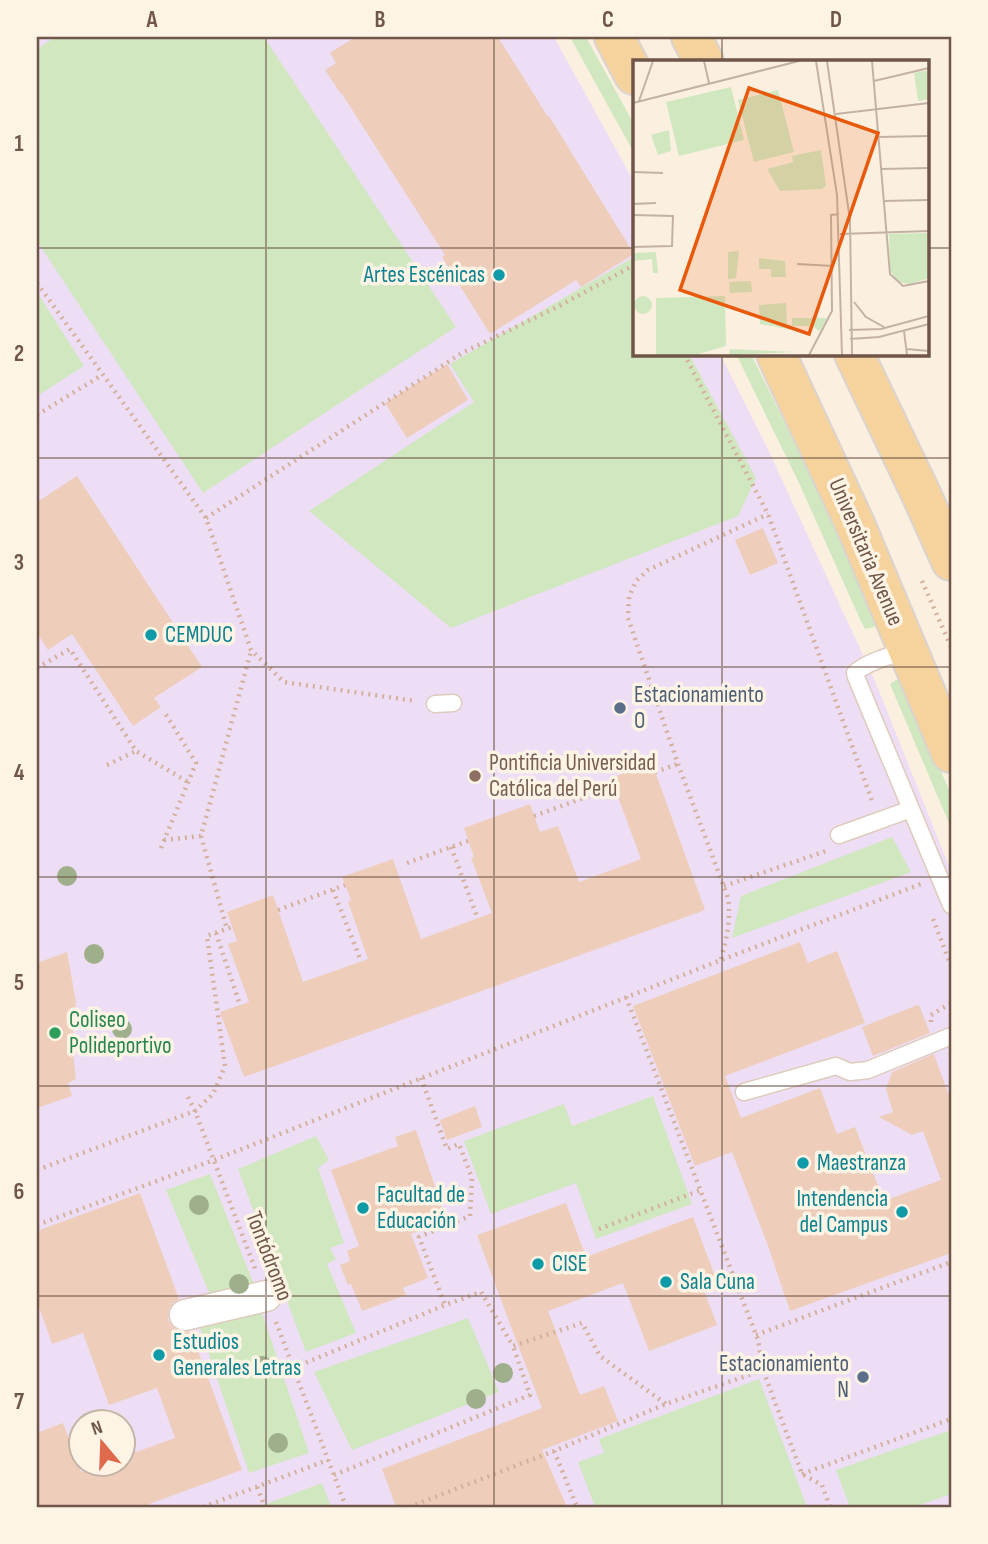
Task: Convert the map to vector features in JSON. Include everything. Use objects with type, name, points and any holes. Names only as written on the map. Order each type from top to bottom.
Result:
[{"type":"main road","points":[[614,37],[633,71]]},
{"type":"main road","points":[[691,37],[703,60]]},
{"type":"main road","name":"Universitaria Avenue","points":[[776,355],[855,524],[951,753]]},
{"type":"main road","points":[[854,355],[951,561]]},
{"type":"street","points":[[185,1315],[266,1296]]},
{"type":"lane","points":[[908,650],[867,665],[855,673],[951,905]]},
{"type":"lane","points":[[435,704],[453,703]]},
{"type":"lane","points":[[837,842],[879,820],[911,808]]},
{"type":"lane","points":[[744,1092],[836,1066],[850,1072],[868,1070],[951,1037]]},
{"type":"path","points":[[206,517],[462,353],[559,306],[629,268],[633,272]]},
{"type":"path","points":[[37,283],[206,517],[251,650],[284,682],[435,704]]},
{"type":"path","points":[[685,355],[768,514],[879,820]]},
{"type":"path","points":[[37,415],[102,375]]},
{"type":"path","points":[[721,960],[730,915],[728,898],[628,618],[629,597],[636,581],[648,570],[768,514]]},
{"type":"path","points":[[37,668],[70,649],[136,751],[188,782]]},
{"type":"path","points":[[37,1170],[195,1111],[213,1094],[225,1066],[207,936],[229,928],[201,836],[251,650]]},
{"type":"path","points":[[161,848],[196,763],[165,713]]},
{"type":"path","points":[[107,765],[136,751]]},
{"type":"path","points":[[655,772],[678,764]]},
{"type":"path","points":[[534,816],[614,787]]},
{"type":"path","points":[[164,839],[201,836]]},
{"type":"path","points":[[407,863],[468,841]]},
{"type":"path","points":[[724,886],[837,842]]},
{"type":"path","points":[[451,847],[478,919]]},
{"type":"path","points":[[915,872],[920,885]]},
{"type":"path","points":[[37,1225],[214,1160],[626,997],[920,885],[939,874]]},
{"type":"path","points":[[278,910],[345,886]]},
{"type":"path","points":[[333,890],[360,961]]},
{"type":"path","points":[[929,908],[951,966]]},
{"type":"path","points":[[216,933],[240,1005]]},
{"type":"path","points":[[626,997],[756,1335],[763,1370],[802,1474],[822,1485],[830,1507]]},
{"type":"path","points":[[421,1079],[447,1149],[459,1144],[472,1178],[470,1216],[419,1237],[445,1305]]},
{"type":"path","name":"Tontódromo","points":[[188,1097],[346,1507]]},
{"type":"path","points":[[599,1229],[701,1190]]},
{"type":"path","points":[[756,1335],[951,1262]]},
{"type":"path","points":[[293,1368],[481,1292],[513,1346],[530,1395],[334,1475]]},
{"type":"path","points":[[513,1346],[582,1323],[600,1356],[666,1404]]},
{"type":"path","points":[[409,1507],[666,1404],[792,1358]]},
{"type":"path","points":[[802,1474],[951,1419]]},
{"type":"path","points":[[554,1451],[577,1507]]},
{"type":"path","points":[[203,1507],[328,1460]]},
{"type":"path","points":[[257,1487],[265,1507]]},
{"type":"shaded area","name":"Pontificia Universidad Católica del Perú","points":[[37,37],[554,37],[633,180],[633,355],[721,355],[765,443],[875,681],[951,871],[951,1507],[37,1507]]},
{"type":"green space","points":[[55,37],[264,37],[456,327],[203,493],[37,241],[37,49]]},
{"type":"green space","points":[[570,37],[586,37],[633,122],[633,151]]},
{"type":"green space","points":[[633,258],[633,355],[690,355],[756,478],[738,516],[451,628],[309,511],[474,402],[450,364]]},
{"type":"green space","points":[[37,292],[84,366],[37,396]]},
{"type":"green space","points":[[736,355],[751,355],[847,556],[876,624],[874,627],[865,629],[799,483]]},
{"type":"green space","points":[[901,680],[905,685],[951,795],[951,828],[890,684]]},
{"type":"green space","points":[[892,837],[911,872],[732,938],[741,896]]},
{"type":"green space","points":[[653,1096],[692,1204],[596,1239],[576,1183],[491,1214],[464,1141],[564,1104],[572,1126]]},
{"type":"green space","points":[[316,1136],[329,1160],[318,1168],[344,1243],[330,1248],[336,1259],[327,1264],[356,1333],[306,1352],[238,1169]]},
{"type":"green space","points":[[210,1174],[255,1287],[213,1302],[166,1190]]},
{"type":"green space","points":[[258,1301],[309,1453],[249,1473],[198,1322]]},
{"type":"green space","points":[[468,1318],[499,1392],[352,1450],[314,1372]]},
{"type":"green space","points":[[759,1379],[807,1507],[595,1507],[578,1462],[604,1453],[599,1439]]},
{"type":"green space","points":[[951,1430],[951,1494],[914,1507],[850,1507],[836,1470]]},
{"type":"green space","points":[[322,1483],[331,1507],[258,1507]]},
{"type":"building","points":[[355,37],[498,37],[633,255],[581,287],[576,280],[490,334],[442,257],[445,255],[325,70],[336,63],[330,53]]},
{"type":"building","points":[[447,364],[468,400],[407,438],[385,403]]},
{"type":"building","points":[[77,476],[202,667],[154,698],[161,707],[133,726],[72,634],[48,650],[37,633],[37,502]]},
{"type":"building","points":[[763,528],[778,563],[750,575],[735,540]]},
{"type":"building","points":[[652,763],[705,910],[244,1077],[220,1012],[249,1002],[228,944],[237,941],[227,912],[273,895],[303,982],[368,959],[342,877],[393,859],[421,939],[492,913],[471,858],[474,857],[464,828],[530,804],[540,832],[558,826],[579,882],[641,859],[611,778]]},
{"type":"building","points":[[800,942],[808,963],[837,951],[865,1023],[725,1076],[741,1118],[820,1088],[837,1134],[855,1127],[884,1201],[941,1180],[923,1131],[912,1135],[879,1117],[893,1112],[886,1089],[892,1072],[934,1054],[951,1101],[951,1253],[790,1311],[732,1152],[695,1166],[633,1006]]},
{"type":"building","name":"Coliseo Polideportivo","points":[[67,952],[76,1002],[72,1044],[76,1079],[68,1083],[72,1096],[37,1108],[37,963]]},
{"type":"building","points":[[919,1005],[930,1033],[873,1056],[862,1027]]},
{"type":"building","points":[[475,1106],[482,1127],[447,1140],[440,1120]]},
{"type":"building","points":[[416,1130],[447,1222],[411,1234],[428,1278],[403,1288],[406,1295],[362,1311],[340,1265],[350,1261],[347,1251],[359,1246],[331,1170],[398,1146],[395,1137]]},
{"type":"building","name":"Estudios Generales Letras","points":[[140,1193],[179,1299],[169,1309],[168,1320],[179,1331],[191,1332],[242,1470],[141,1507],[37,1507],[37,1433],[63,1423],[66,1431],[66,1478],[136,1478],[136,1452],[175,1438],[157,1388],[109,1405],[83,1333],[52,1344],[37,1301],[37,1231]]},
{"type":"building","points":[[566,1203],[586,1257],[693,1217],[716,1279],[702,1285],[717,1325],[649,1351],[623,1283],[548,1311],[580,1395],[604,1386],[618,1421],[542,1450],[567,1507],[396,1507],[382,1469],[542,1408],[477,1235]]},
{"type":"place","name":"Artes Escénicas","points":[[499,275]]},
{"type":"place","name":"CEMDUC","points":[[151,635]]},
{"type":"place","name":"Estacionamiento O","points":[[620,708]]},
{"type":"place","name":"Pontificia Universidad Católica del Perú","points":[[475,776]]},
{"type":"place","name":"Coliseo Polideportivo","points":[[55,1033]]},
{"type":"place","name":"Maestranza","points":[[803,1163]]},
{"type":"place","name":"Facultad de Educación","points":[[363,1208]]},
{"type":"place","name":"Intendencia del Campus","points":[[902,1212]]},
{"type":"place","name":"CISE","points":[[538,1264]]},
{"type":"place","name":"Sala Cuna","points":[[666,1282]]},
{"type":"place","name":"Estudios Generales Letras","points":[[159,1355]]},
{"type":"place","name":"Estacionamiento N","points":[[863,1377]]}]
